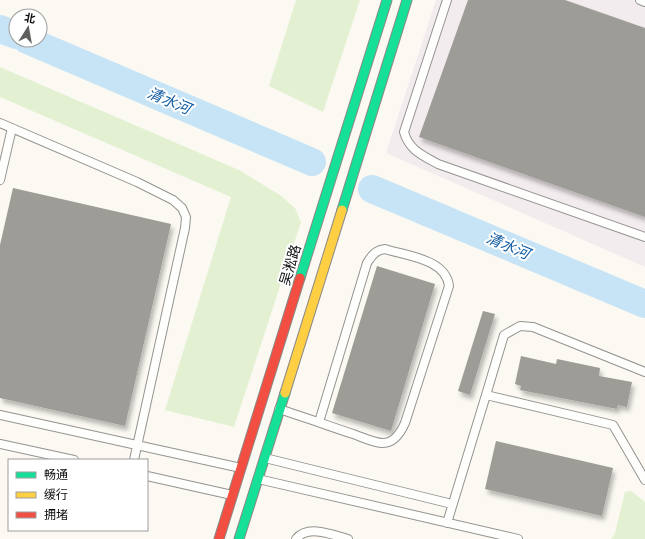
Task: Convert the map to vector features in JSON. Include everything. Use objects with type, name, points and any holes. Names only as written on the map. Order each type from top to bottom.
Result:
[{"type":"main road","name":"吴淞路","points":[[219,539],[242,498],[387,0]]},
{"type":"main road","name":"吴淞路","points":[[240,539],[242,498],[249,474],[255,456],[279,409],[407,0]]},
{"type":"lane","points":[[447,0],[404,132],[406,142],[417,152],[438,164],[645,237]]},
{"type":"lane","points":[[640,0],[645,2]]},
{"type":"lane","points":[[0,123],[137,182],[173,200],[182,208],[186,217],[185,228],[134,459]]},
{"type":"lane","points":[[0,180],[12,128]]},
{"type":"lane","points":[[279,409],[319,422],[384,443],[393,440],[400,434],[449,286],[448,278],[443,271],[434,264],[385,249],[378,250],[372,255],[367,263],[319,422]]},
{"type":"lane","points":[[447,522],[504,335],[520,326],[533,327],[645,372]]},
{"type":"lane","points":[[486,395],[613,425],[645,480]]},
{"type":"lane","points":[[0,415],[137,445],[249,474],[518,539]]},
{"type":"lane","points":[[0,444],[69,459]]},
{"type":"lane","points":[[255,456],[452,504]]},
{"type":"lane","points":[[148,476],[242,498]]},
{"type":"lane","points":[[296,539],[308,532],[317,532],[348,539]]},
{"type":"shaded area","points":[[436,0],[645,0],[645,267],[386,153]]},
{"type":"green space","points":[[296,0],[360,0],[323,112],[269,86]]},
{"type":"green space","points":[[0,67],[239,170],[280,195],[295,208],[301,222],[234,427],[165,410],[231,197],[0,97]]},
{"type":"green space","points":[[631,491],[645,502],[645,539],[611,539],[615,533],[625,492]]},
{"type":"building","points":[[468,0],[565,0],[645,28],[645,217],[419,137]]},
{"type":"building","points":[[13,188],[171,224],[125,426],[0,398],[0,245]]},
{"type":"building","points":[[377,266],[435,284],[391,431],[332,413]]},
{"type":"building","points":[[483,311],[495,314],[470,395],[458,391]]},
{"type":"building","points":[[521,356],[556,364],[557,359],[600,368],[599,376],[632,382],[627,407],[618,405],[617,409],[520,390],[521,386],[515,384]]},
{"type":"building","points":[[496,441],[613,468],[602,516],[485,489]]},
{"type":"waterway","name":"清水河","points":[[0,29],[8,32]]},
{"type":"waterway","name":"清水河","points":[[46,48],[312,162]]},
{"type":"waterway","name":"清水河","points":[[372,189],[645,304]]},
{"type":"traffic: fast","points":[[300,278],[387,0]]},
{"type":"traffic: fast","points":[[342,210],[407,0]]},
{"type":"traffic: fast","points":[[239,539],[285,393]]},
{"type":"traffic: slow","points":[[285,393],[342,210]]},
{"type":"traffic: jam","points":[[219,539],[300,278]]}]
